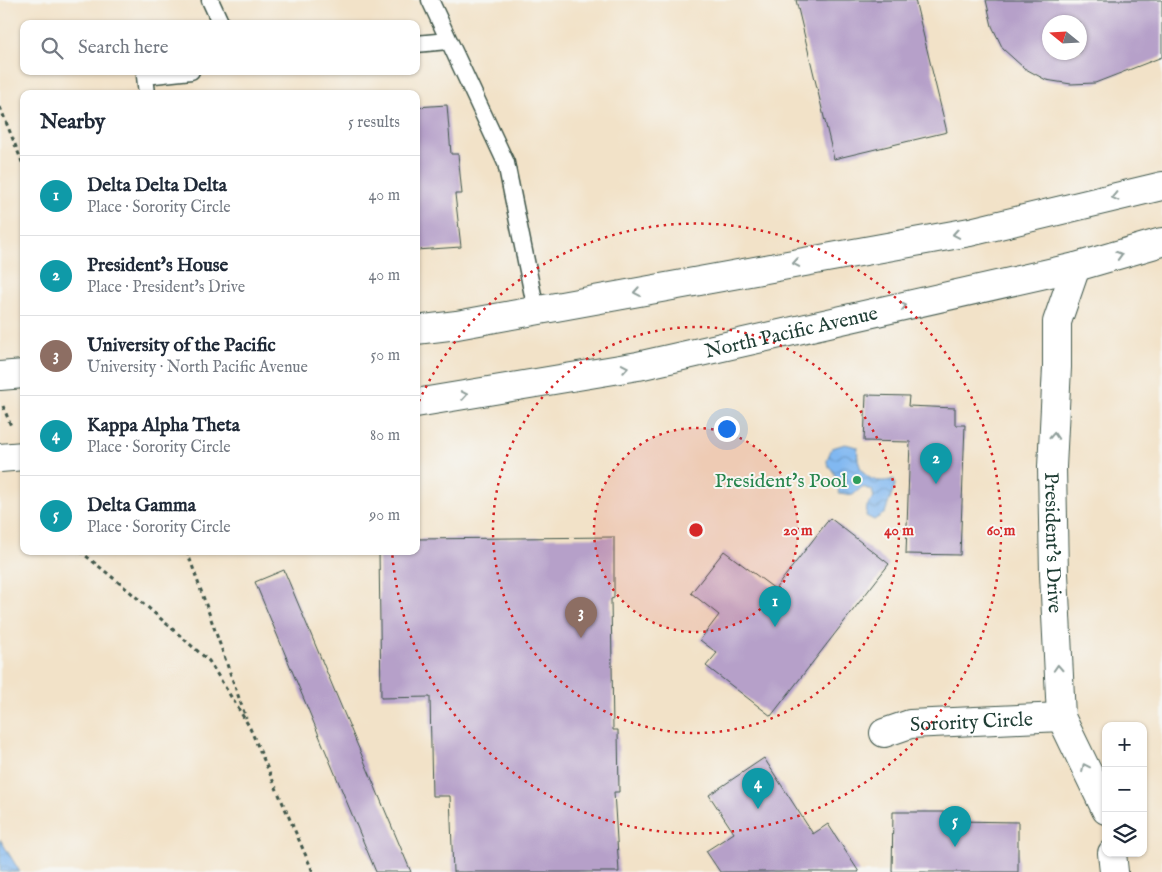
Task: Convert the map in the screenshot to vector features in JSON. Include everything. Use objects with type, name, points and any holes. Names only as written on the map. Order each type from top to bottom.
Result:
[{"type":"street","points":[[420,330],[457,325],[970,232],[1162,186]]},
{"type":"street","name":"North Pacific Avenue","points":[[420,402],[638,366],[1076,268],[1162,242]]},
{"type":"street","name":"President's Drive","points":[[1076,268],[1057,322],[1057,367],[1052,467],[1054,574],[1061,717],[1102,802]]},
{"type":"street","points":[[0,376],[20,374]]},
{"type":"street","points":[[0,458],[20,456]]},
{"type":"street","name":"Sorority Circle","points":[[884,733],[910,724],[1061,717]]},
{"type":"street","points":[[1112,857],[1114,872]]},
{"type":"lane","points":[[210,0],[219,20]]},
{"type":"lane","points":[[430,0],[506,163],[536,310]]},
{"type":"lane","points":[[420,44],[448,40]]},
{"type":"lane","points":[[147,90],[145,76],[154,75]]},
{"type":"path","points":[[0,107],[20,157]]},
{"type":"path","points":[[85,555],[128,590],[208,661],[249,726]]},
{"type":"path","points":[[188,555],[249,726],[313,872]]},
{"type":"water","name":"President's Pool","points":[[845,444],[858,447],[859,463],[862,470],[871,479],[885,481],[894,479],[895,485],[885,513],[874,520],[866,516],[867,506],[874,498],[872,490],[862,487],[853,495],[839,493],[837,479],[827,462],[832,448]]},
{"type":"water","points":[[0,839],[20,872],[0,872]]},
{"type":"building","points":[[796,0],[915,0],[947,132],[834,159]]},
{"type":"building","points":[[986,0],[1162,0],[1162,57],[1095,83],[1071,84],[1046,80],[1024,68],[1003,49],[992,26]]},
{"type":"building","points":[[447,105],[451,154],[458,154],[462,194],[455,194],[461,247],[420,250],[420,107]]},
{"type":"building","points":[[866,395],[909,396],[908,406],[955,408],[955,425],[965,425],[960,555],[906,554],[910,442],[864,441]]},
{"type":"building","points":[[830,518],[889,564],[771,716],[706,666],[717,653],[700,640],[719,615],[691,593],[724,551],[775,589]]},
{"type":"building","points":[[614,537],[614,598],[611,599],[613,730],[618,730],[619,792],[614,792],[619,872],[453,872],[450,796],[432,796],[430,697],[381,698],[379,555],[420,555],[420,539]]},
{"type":"building","points":[[284,570],[411,872],[376,872],[255,582]]},
{"type":"building","points":[[764,758],[813,834],[828,824],[859,872],[720,872],[706,851],[734,833],[709,795]]},
{"type":"building","points":[[893,812],[954,812],[954,821],[1018,822],[1018,872],[892,872]]},
{"type":"place","name":"President's Pool","points":[[857,480]]},
{"type":"place","name":"President's House","points":[[936,484]]},
{"type":"place","name":"Delta Delta Delta","points":[[775,627]]},
{"type":"place","name":"University of the Pacific","points":[[581,638]]},
{"type":"place","name":"Kappa Alpha Theta","points":[[758,809]]},
{"type":"place","name":"Delta Gamma","points":[[955,847]]}]
